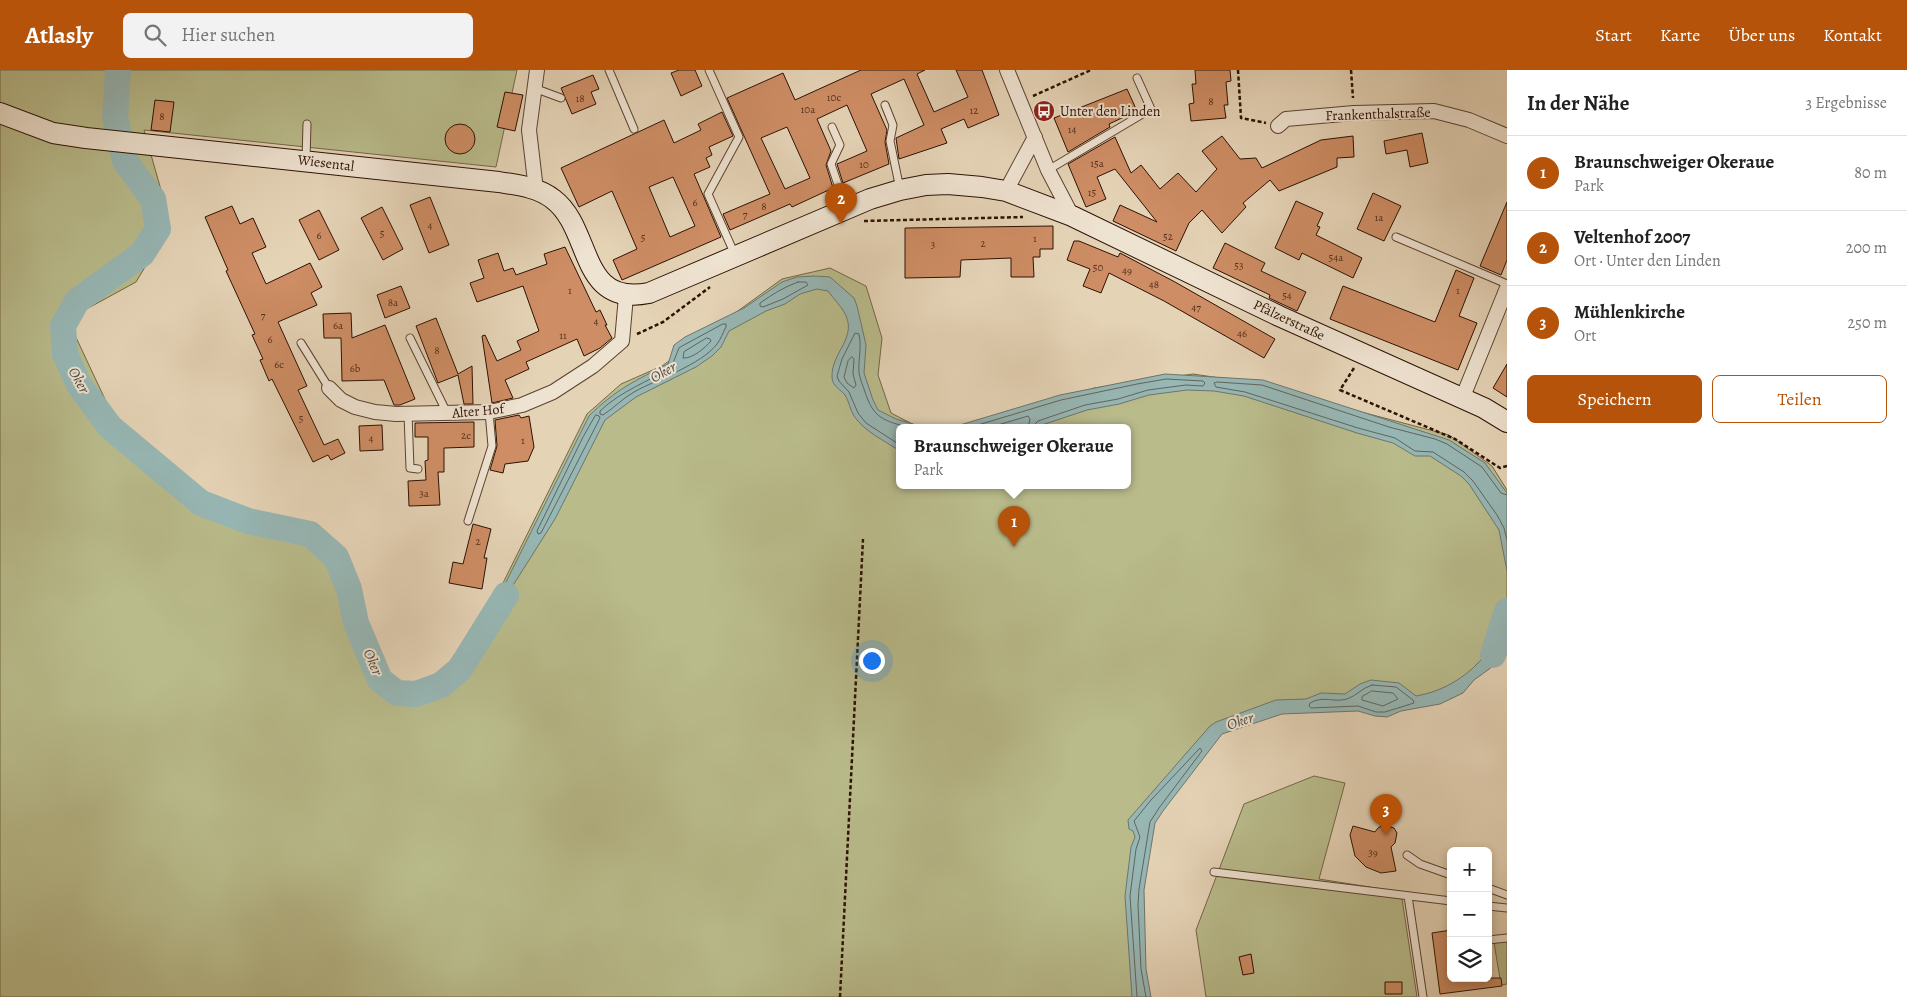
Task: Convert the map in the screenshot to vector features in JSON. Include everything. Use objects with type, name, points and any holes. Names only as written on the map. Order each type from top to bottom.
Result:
[{"type":"street","points":[[536,190],[529,130],[534,88],[539,70]]},
{"type":"street","points":[[1007,70],[1048,170],[1072,216]]},
{"type":"street","name":"Frankenthalstraße","points":[[1278,126],[1286,119],[1354,113],[1434,110],[1469,120],[1507,136]]},
{"type":"street","name":"Wiesental","points":[[0,113],[53,133],[86,138],[499,182],[536,190],[561,206],[592,269],[603,284],[612,291],[626,296]]},
{"type":"street","points":[[1006,191],[1035,137]]},
{"type":"street","points":[[622,341],[626,296],[649,293],[735,255],[852,215],[900,190],[926,185],[948,184],[982,187],[1006,191],[1072,216]]},
{"type":"street","name":"Pfälzerstraße","points":[[1072,216],[1279,316],[1462,399],[1507,422]]},
{"type":"street","points":[[1462,399],[1506,291]]},
{"type":"street","name":"Alter Hof","points":[[329,388],[341,400],[355,407],[374,412],[408,414],[489,412],[522,405],[553,392],[593,366],[622,341]]},
{"type":"lane","points":[[609,70],[634,128]]},
{"type":"lane","points":[[709,70],[740,137],[708,194],[735,255]]},
{"type":"lane","points":[[1048,170],[1151,108],[1137,78]]},
{"type":"lane","points":[[534,88],[561,98]]},
{"type":"lane","points":[[885,105],[893,125],[890,141],[900,190]]},
{"type":"lane","points":[[306,161],[307,124]]},
{"type":"lane","points":[[832,127],[840,146],[831,164],[852,215]]},
{"type":"lane","points":[[1396,237],[1506,291]]},
{"type":"lane","points":[[410,338],[447,413]]},
{"type":"lane","name":"Alter Hof","points":[[301,343],[329,388]]},
{"type":"lane","points":[[468,521],[492,446],[489,412]]},
{"type":"lane","points":[[408,414],[410,468],[418,469]]},
{"type":"lane","points":[[1407,855],[1420,864],[1447,874]]},
{"type":"lane","points":[[1214,872],[1447,901]]},
{"type":"lane","points":[[1492,889],[1507,895]]},
{"type":"lane","points":[[1408,896],[1423,997]]},
{"type":"lane","points":[[1492,906],[1507,908]]},
{"type":"lane","points":[[1492,940],[1507,938]]},
{"type":"path","points":[[1020,101],[1091,70]]},
{"type":"path","points":[[1238,70],[1241,118],[1278,126]]},
{"type":"path","points":[[1351,70],[1354,113]]},
{"type":"path","points":[[852,215],[1023,217]]},
{"type":"path","points":[[622,341],[664,322],[713,284]]},
{"type":"path","points":[[1362,353],[1340,390],[1455,440],[1500,468],[1507,466]]},
{"type":"path","points":[[840,997],[863,539]]},
{"type":"green space","points":[[0,70],[517,70],[496,167],[144,130],[161,190],[166,232],[136,282],[81,312],[73,331],[111,412],[202,499],[312,529],[351,565],[358,624],[383,677],[397,688],[436,682],[502,585],[587,414],[621,384],[662,366],[782,279],[830,268],[866,286],[882,338],[878,375],[891,413],[912,424],[896,424],[896,489],[1131,489],[1131,424],[982,424],[1094,388],[1193,374],[1247,382],[1449,435],[1492,466],[1507,490],[1507,643],[1458,695],[1282,711],[1221,731],[1152,818],[1138,903],[1146,997],[0,997]]},
{"type":"green space","points":[[1314,776],[1345,783],[1319,879],[1401,892],[1417,997],[1206,997],[1196,930],[1244,804]]},
{"type":"green space","points":[[1507,941],[1507,984],[1501,985],[1494,943]]},
{"type":"water","points":[[797,277],[830,277],[854,298],[866,345],[864,373],[873,400],[878,410],[896,419],[913,424],[896,424],[896,448],[869,431],[859,422],[854,416],[845,395],[832,380],[833,368],[847,337],[848,321],[841,307],[828,291],[817,289],[800,294],[785,304],[766,311],[729,331],[721,347],[696,367],[636,397],[605,420],[555,519],[460,669],[589,416],[617,392],[668,364],[674,345],[685,337],[744,308],[782,282]]},
{"type":"water","points":[[1165,374],[1263,380],[1449,440],[1485,463],[1507,493],[1507,571],[1499,530],[1469,484],[1461,476],[1430,456],[1415,456],[1393,443],[1244,396],[1214,391],[1187,390],[1149,395],[1119,404],[1087,410],[1045,424],[963,424],[1060,395]]},
{"type":"water","points":[[1507,612],[1507,653],[1503,659],[1474,680],[1463,693],[1440,704],[1401,711],[1387,717],[1358,711],[1282,714],[1222,734],[1155,823],[1144,890],[1146,969],[1151,997],[1132,997],[1125,896],[1131,847],[1135,837],[1133,831],[1129,829],[1128,820],[1210,726],[1216,722],[1276,700],[1306,699],[1321,693],[1345,694],[1360,684],[1371,680],[1399,683],[1416,696],[1432,692],[1461,678],[1485,656],[1502,628]]},
{"type":"building","points":[[679,70],[695,70],[702,86],[681,96],[671,73]]},
{"type":"building","points":[[861,70],[925,70],[917,74],[934,112],[968,97],[956,70],[982,70],[999,115],[968,128],[964,119],[941,129],[947,143],[899,159],[896,138],[924,125],[904,79],[871,94],[887,130],[885,142],[889,164],[843,183],[837,164],[867,151],[847,105],[817,119],[831,151],[826,165],[833,188],[792,207],[790,204],[730,230],[723,214],[770,194],[727,98],[783,73],[795,100]],"holes":[[[787,127],[810,178],[785,189],[761,138]]]},
{"type":"building","points":[[1195,70],[1230,70],[1231,81],[1226,82],[1228,105],[1224,105],[1226,118],[1191,121],[1189,104],[1194,103],[1192,84],[1196,84]]},
{"type":"building","points":[[593,75],[599,89],[591,92],[596,104],[572,114],[561,88]]},
{"type":"building","points":[[1127,89],[1137,111],[1109,124],[1110,127],[1068,152],[1054,118]]},
{"type":"building","points":[[505,92],[523,95],[515,131],[497,127]]},
{"type":"building","points":[[155,100],[174,102],[170,132],[151,130]]},
{"type":"building","points":[[722,112],[733,136],[709,147],[712,155],[706,158],[710,167],[694,174],[721,237],[622,280],[613,260],[637,249],[612,191],[579,207],[561,168],[664,120],[674,143],[701,130],[698,124]],"holes":[[[673,177],[695,226],[670,237],[649,187]]]},
{"type":"building","points":[[460,124],[471,128],[475,139],[471,150],[460,154],[449,150],[445,139],[449,128]]},
{"type":"building","points":[[1422,133],[1428,163],[1410,167],[1407,150],[1386,154],[1384,141]]},
{"type":"building","points":[[1222,136],[1240,159],[1256,158],[1262,168],[1321,140],[1353,136],[1354,157],[1337,158],[1337,167],[1279,191],[1270,180],[1243,203],[1246,207],[1222,233],[1202,210],[1189,223],[1176,251],[1113,221],[1120,205],[1157,222],[1115,169],[1097,177],[1106,199],[1086,207],[1068,164],[1115,137],[1131,173],[1141,165],[1160,189],[1178,173],[1196,192],[1217,169],[1202,151]]},
{"type":"building","points":[[1373,193],[1401,206],[1384,241],[1357,229]]},
{"type":"building","points":[[430,197],[449,245],[429,253],[410,205]]},
{"type":"building","points":[[1296,201],[1323,213],[1317,226],[1320,227],[1316,235],[1362,258],[1353,278],[1302,253],[1299,260],[1275,248]]},
{"type":"building","points":[[1507,202],[1507,260],[1501,275],[1480,266]]},
{"type":"building","points":[[232,206],[240,224],[253,218],[266,247],[252,253],[266,284],[310,263],[322,287],[311,293],[317,305],[278,322],[307,386],[298,390],[324,445],[338,439],[345,453],[331,460],[328,455],[313,462],[272,379],[269,381],[260,360],[263,359],[252,335],[255,334],[226,271],[228,270],[205,217]]},
{"type":"building","points":[[382,207],[403,249],[383,260],[361,218]]},
{"type":"building","points":[[319,210],[339,250],[319,260],[299,220]]},
{"type":"building","points":[[1053,226],[1053,249],[1040,249],[1040,257],[1033,257],[1034,277],[1011,277],[1011,258],[961,260],[960,277],[905,278],[905,228]]},
{"type":"building","points":[[1074,241],[1079,241],[1118,257],[1120,253],[1275,339],[1264,358],[1164,301],[1109,273],[1101,293],[1083,286],[1090,269],[1067,260]]},
{"type":"building","points":[[1225,243],[1265,263],[1261,271],[1306,292],[1297,311],[1269,298],[1270,295],[1213,268]]},
{"type":"building","points":[[565,247],[596,312],[600,310],[612,338],[600,348],[584,356],[577,339],[526,362],[529,369],[505,380],[513,398],[492,403],[482,336],[485,335],[497,361],[521,350],[517,341],[539,331],[523,286],[477,302],[470,283],[484,278],[478,260],[498,253],[504,271],[513,268],[516,275],[547,264],[544,254]]},
{"type":"building","points":[[1456,270],[1474,278],[1459,316],[1477,323],[1458,370],[1330,319],[1343,286],[1435,322]]},
{"type":"building","points":[[401,286],[410,308],[385,318],[377,295]]},
{"type":"building","points":[[351,313],[352,338],[385,325],[415,399],[400,405],[394,405],[384,380],[342,381],[341,338],[324,338],[323,314]]},
{"type":"building","points":[[436,318],[458,374],[472,366],[473,404],[464,404],[458,375],[438,383],[416,326]]},
{"type":"building","points":[[1507,364],[1507,397],[1493,388]]},
{"type":"building","points":[[519,415],[521,418],[529,416],[534,447],[528,461],[505,464],[503,473],[490,470],[497,446],[495,420]]},
{"type":"building","points":[[474,422],[474,447],[444,448],[444,472],[438,472],[440,505],[409,506],[408,481],[426,480],[425,461],[428,460],[428,437],[415,437],[415,423]]},
{"type":"building","points":[[382,425],[383,450],[360,451],[359,426]]},
{"type":"building","points":[[473,524],[491,529],[484,558],[487,558],[482,589],[449,583],[453,562],[463,564]]},
{"type":"building","points":[[1383,825],[1394,828],[1397,833],[1395,843],[1391,847],[1396,871],[1381,873],[1366,867],[1355,856],[1350,835],[1353,826],[1375,832]]},
{"type":"building","points":[[1447,931],[1447,982],[1492,982],[1492,978],[1501,978],[1502,986],[1440,994],[1432,933]]},
{"type":"building","points":[[1251,954],[1254,973],[1243,975],[1239,957]]},
{"type":"building","points":[[1385,982],[1402,982],[1402,994],[1385,994]]},
{"type":"waterway","name":"Oker","points":[[118,70],[115,117],[125,161],[153,199],[158,229],[142,254],[77,301],[63,326],[65,354],[79,385],[110,427],[201,503],[248,521],[310,534],[336,557],[349,589],[356,623],[380,680],[397,693],[416,694],[441,685],[460,669],[506,595]]},
{"type":"waterway","name":"Oker","points":[[1493,655],[1507,611]]},
{"type":"place","name":"Unter den Linden","points":[[1044,111]]},
{"type":"place","name":"Veltenhof 2007","points":[[841,224]]},
{"type":"place","name":"Braunschweiger Okeraue","points":[[1014,547]]},
{"type":"place","name":"Mühlenkirche","points":[[1386,835]]}]
